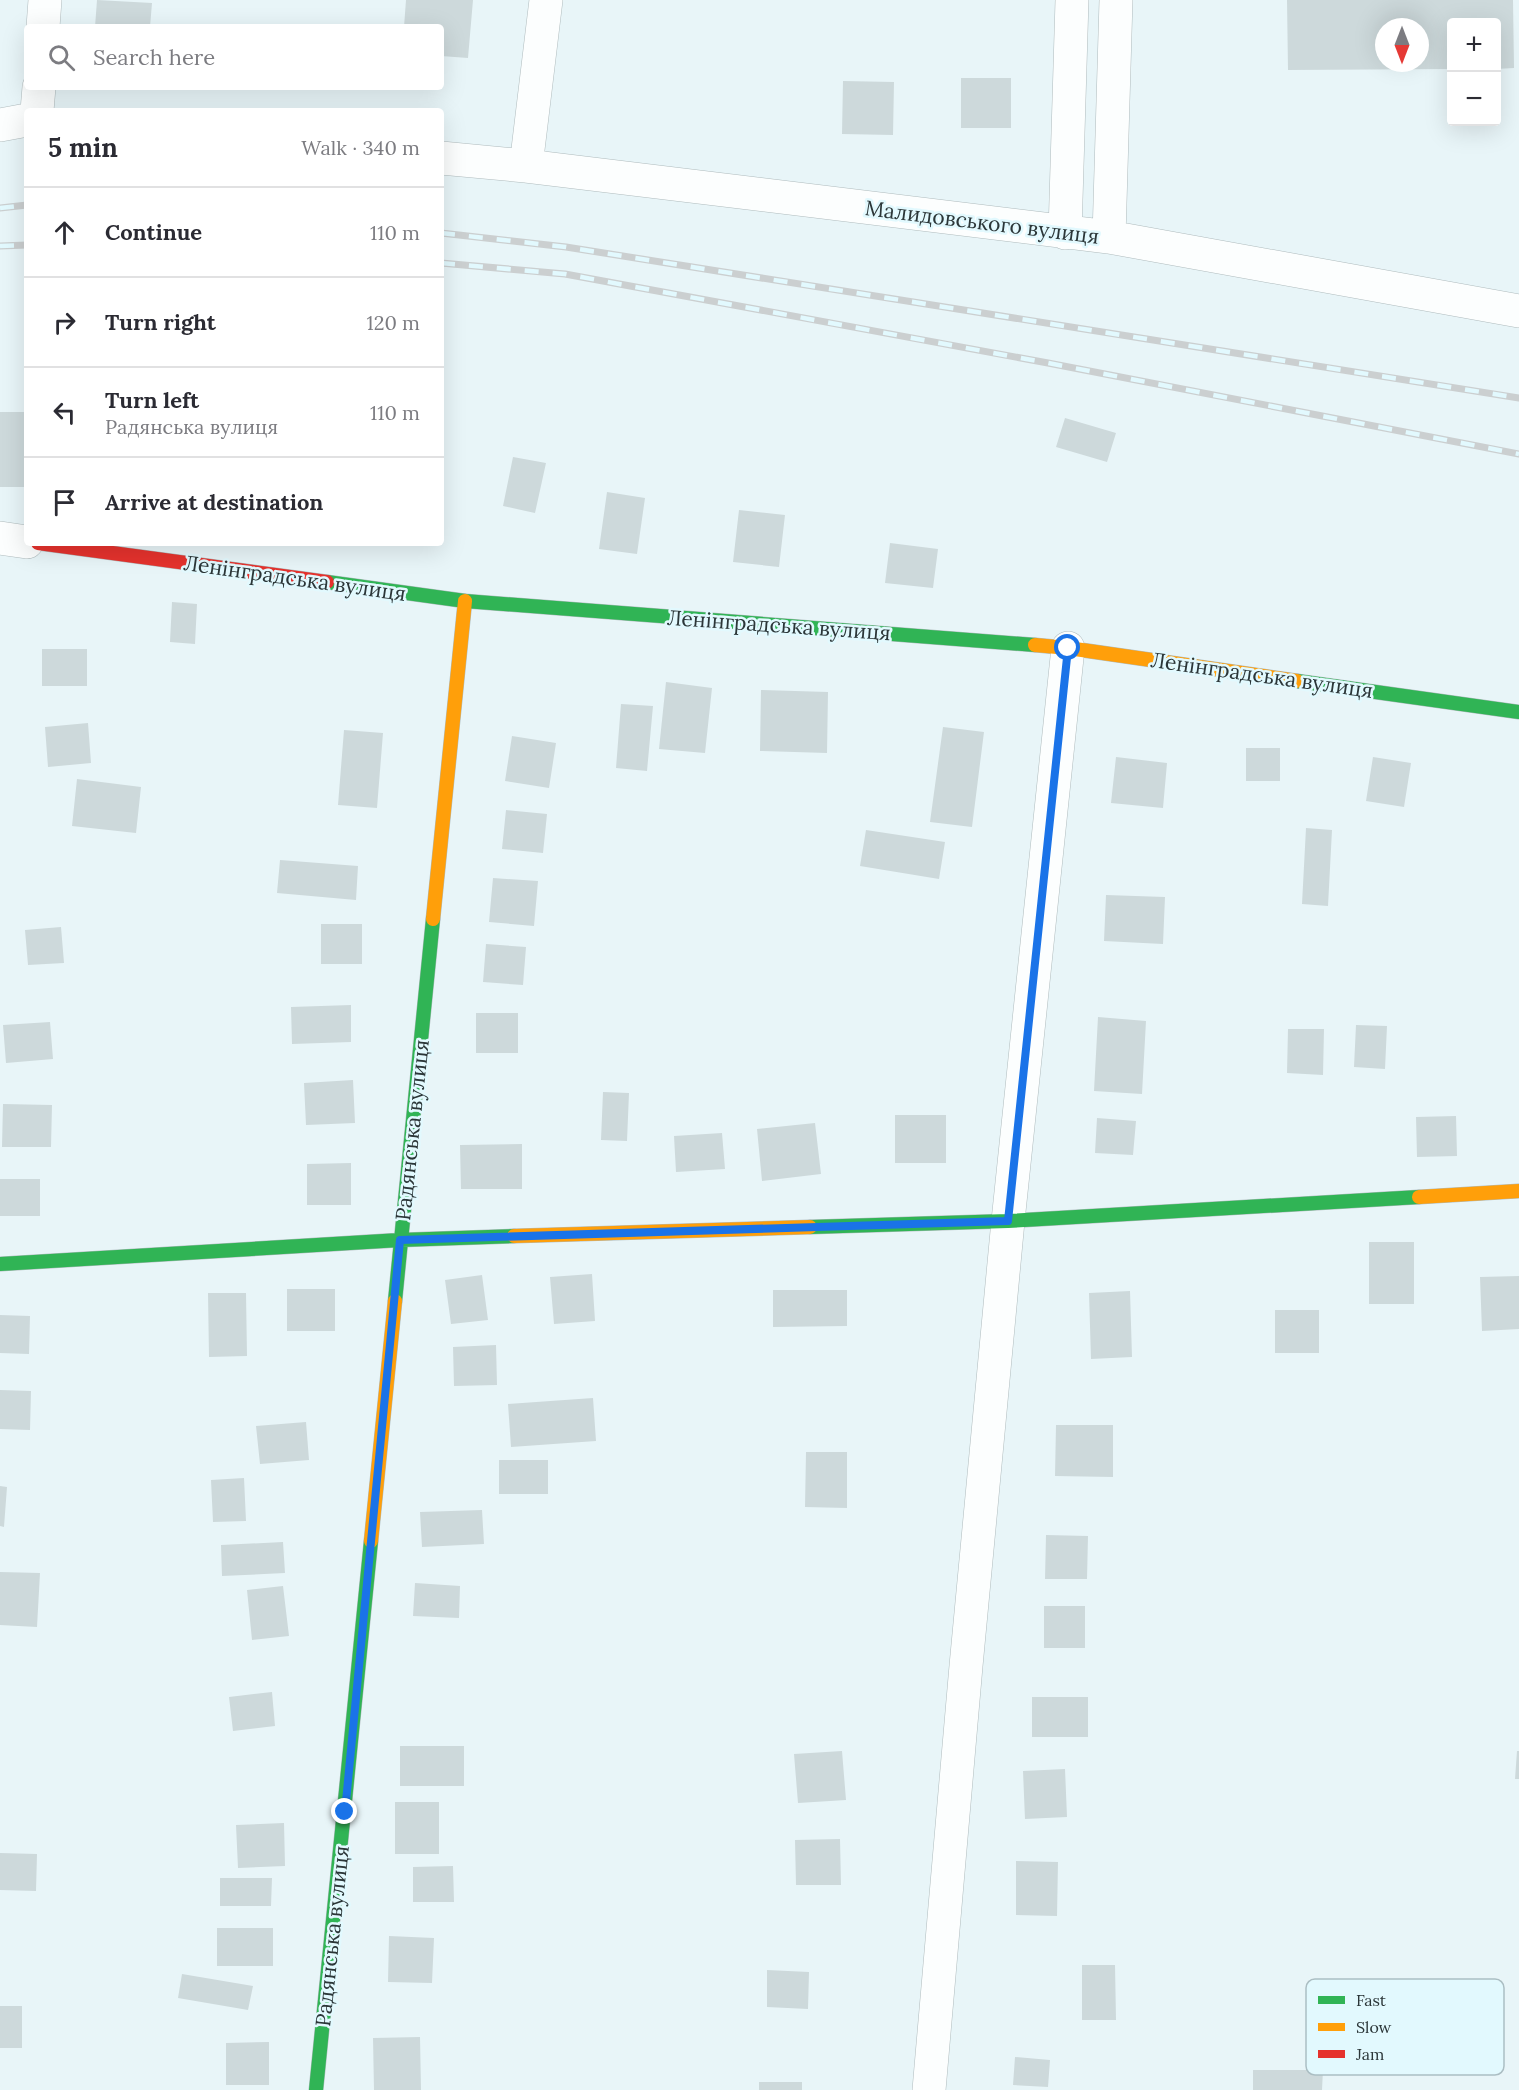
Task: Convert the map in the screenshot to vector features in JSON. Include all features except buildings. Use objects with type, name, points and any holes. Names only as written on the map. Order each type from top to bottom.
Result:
[{"type":"street","points":[[43,24],[45,0]]},
{"type":"street","points":[[526,166],[546,0]]},
{"type":"street","points":[[1065,233],[1072,0]]},
{"type":"street","points":[[1109,237],[1116,0]]},
{"type":"street","points":[[37,108],[39,90]]},
{"type":"street","points":[[0,125],[24,121]]},
{"type":"street","name":"Малидовського вулиця","points":[[444,158],[526,166],[1109,237],[1519,311]]},
{"type":"street","points":[[0,538],[24,542]]},
{"type":"street","name":"Ленінградська вулиця","points":[[60,546],[465,601],[1068,648],[1519,712]]},
{"type":"street","name":"Радянська вулиця","points":[[316,2090],[465,601]]},
{"type":"street","points":[[929,2090],[1008,1221],[1068,648]]},
{"type":"street","points":[[0,1264],[400,1240],[1008,1221],[1519,1191]]},
{"type":"railway","points":[[0,208],[24,205]]},
{"type":"railway","points":[[444,233],[566,247],[1519,398]]},
{"type":"railway","points":[[0,246],[24,245]]},
{"type":"railway","points":[[444,263],[565,274],[1048,363],[1519,454]]},
{"type":"traffic: fast","points":[[327,582],[465,601],[1035,645]]},
{"type":"traffic: fast","points":[[1297,681],[1519,712]]},
{"type":"traffic: fast","points":[[395,1301],[433,919]]},
{"type":"traffic: fast","points":[[810,1227],[1008,1221],[1419,1197]]},
{"type":"traffic: fast","points":[[0,1264],[400,1240],[514,1236]]},
{"type":"traffic: fast","points":[[316,2090],[371,1541]]},
{"type":"traffic: slow","points":[[433,919],[465,601]]},
{"type":"traffic: slow","points":[[1035,645],[1297,681]]},
{"type":"traffic: slow","points":[[1419,1197],[1519,1191]]},
{"type":"traffic: slow","points":[[514,1236],[810,1227]]},
{"type":"traffic: slow","points":[[371,1541],[395,1301]]},
{"type":"traffic: jam","points":[[60,546],[327,582]]},
{"type":"route","points":[[345,1812],[400,1240],[1008,1221],[1068,648]]}]
